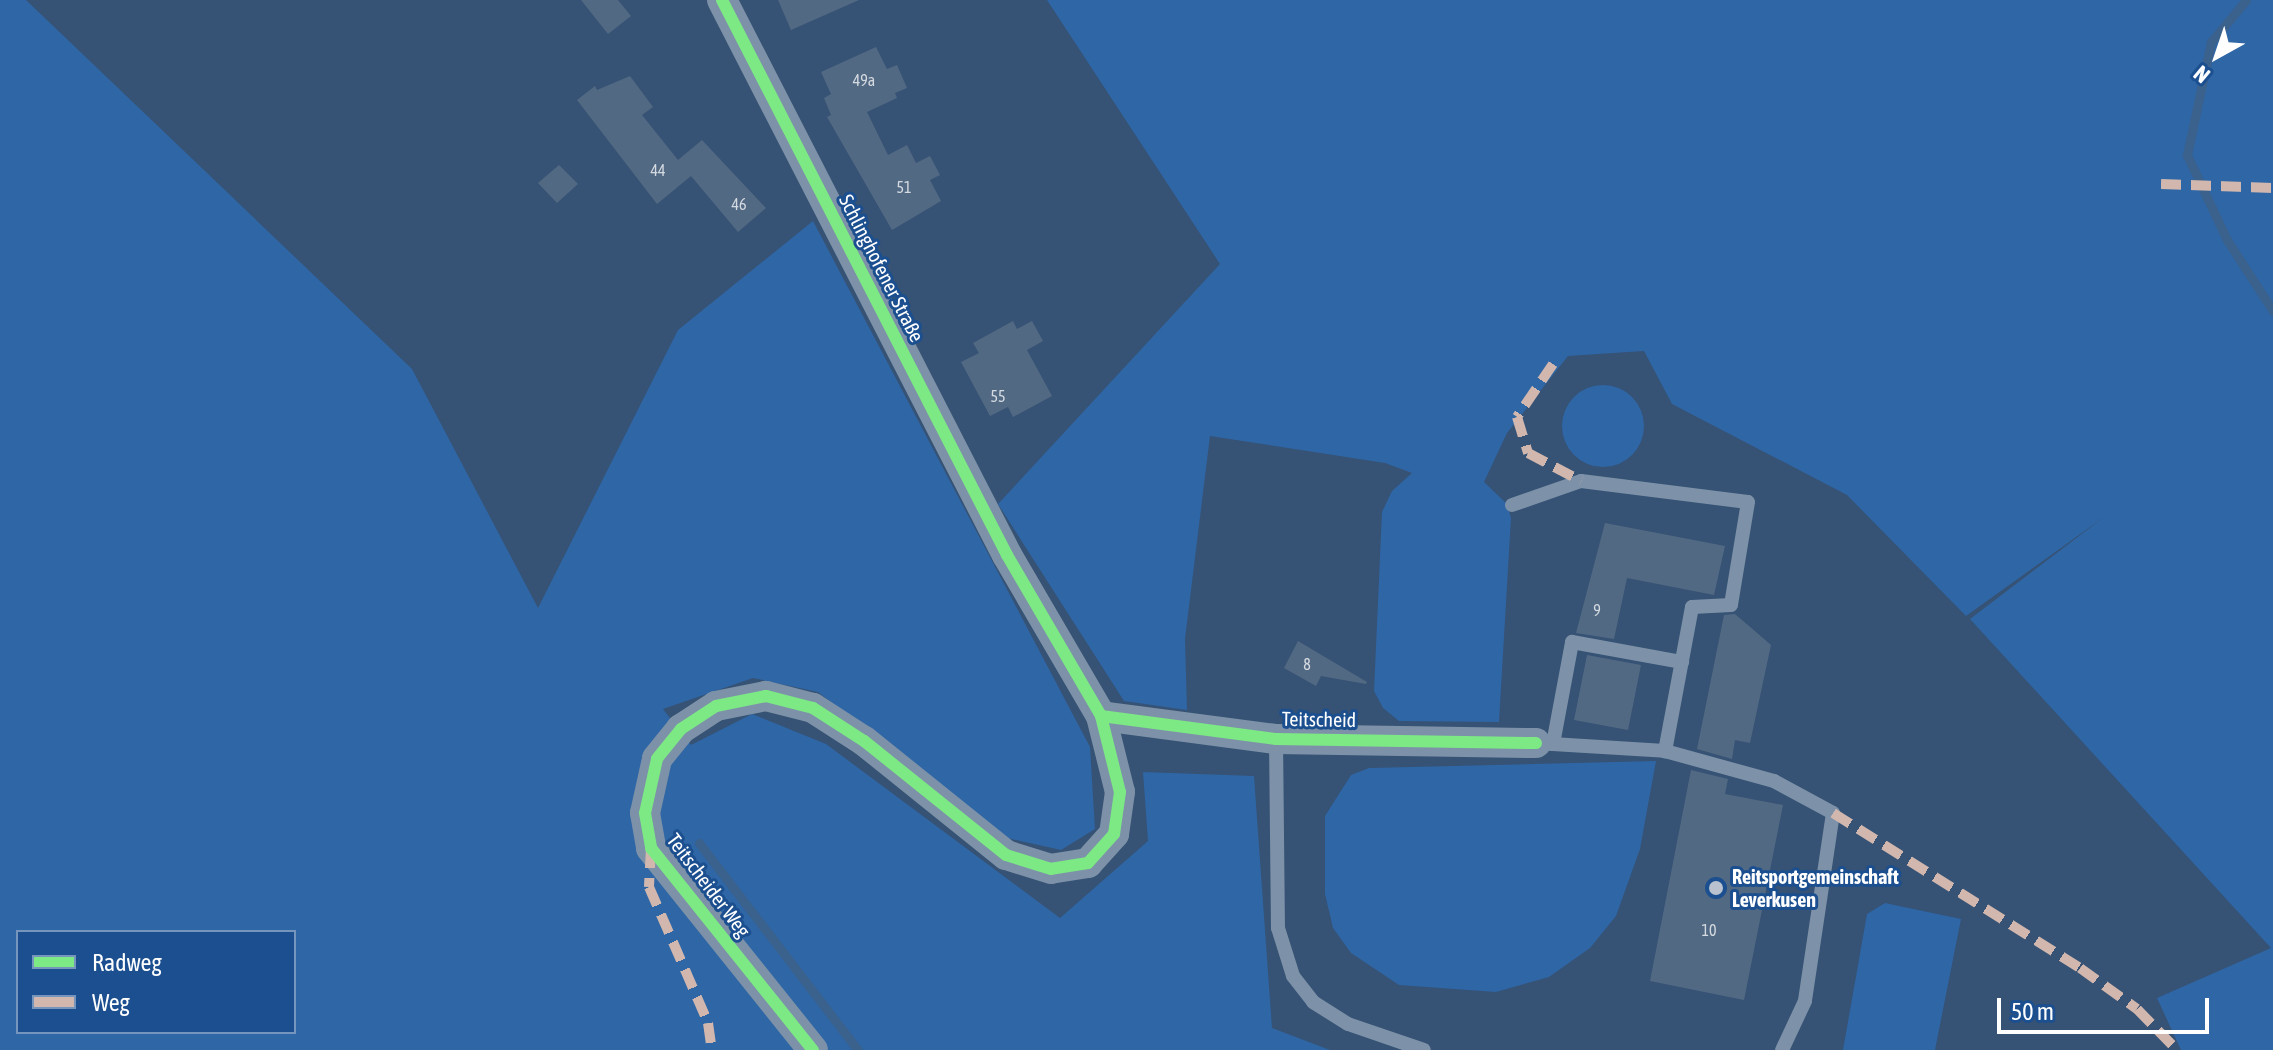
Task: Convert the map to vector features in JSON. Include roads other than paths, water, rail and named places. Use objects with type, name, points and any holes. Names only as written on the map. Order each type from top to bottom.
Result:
[{"type":"street","name":"Schlinghofener Straße","points":[[722,0],[1007,555],[1101,716]]},
{"type":"street","name":"Teitscheider Weg","points":[[813,1050],[651,848],[645,813],[657,759],[681,729],[716,706],[766,696],[813,708],[864,741],[1006,855],[1051,869],[1088,863],[1114,834],[1120,792],[1101,716]]},
{"type":"street","name":"Teitscheid","points":[[1101,716],[1276,739],[1545,744]]},
{"type":"lane","points":[[1512,505],[1581,481],[1748,502],[1731,605],[1692,607],[1665,751]]},
{"type":"lane","points":[[1682,662],[1572,642],[1545,744],[1665,751],[1774,781],[1833,813],[1805,1001],[1782,1050]]},
{"type":"lane","points":[[1276,739],[1278,928],[1293,976],[1313,1002],[1348,1024],[1424,1050]]},
{"type":"waterway","points":[[2246,0],[2211,42],[2187,155],[2227,240],[2273,311]]},
{"type":"waterway","points":[[699,843],[858,1050]]},
{"type":"place","name":"Reitsportgemeinschaft Leverkusen","points":[[1716,888]]}]
